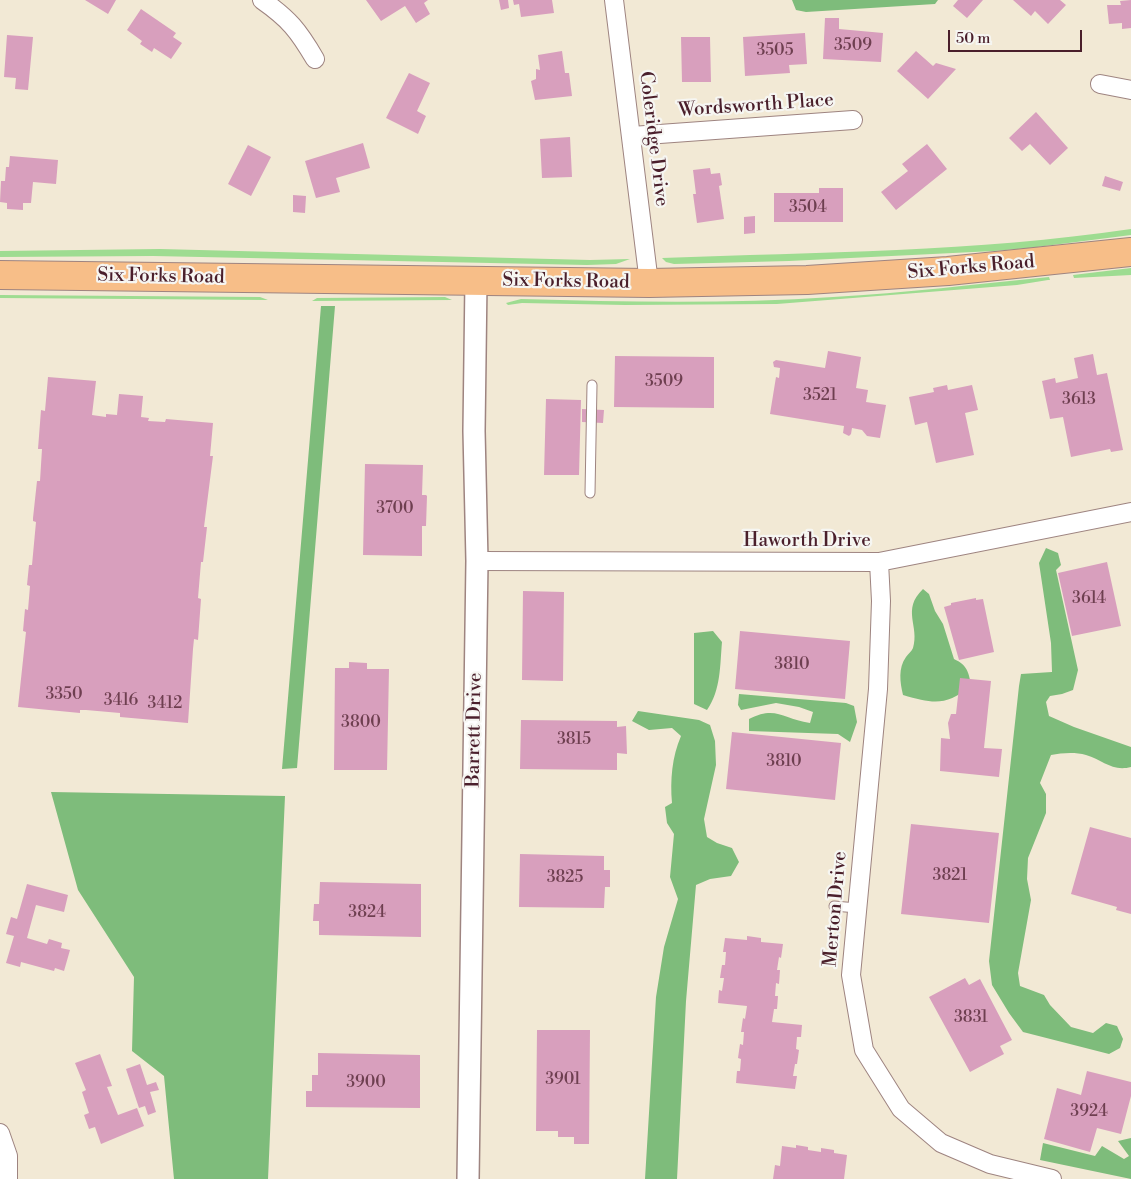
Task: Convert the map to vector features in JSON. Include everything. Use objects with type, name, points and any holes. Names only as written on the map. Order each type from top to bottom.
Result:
[{"type":"main road","name":"Six Forks Road","points":[[0,275],[649,284],[807,280],[948,271],[1131,252]]},
{"type":"street","points":[[262,0],[300,32],[314,59]]},
{"type":"street","name":"Coleridge Drive","points":[[614,0],[649,284]]},
{"type":"street","points":[[1100,84],[1131,90]]},
{"type":"street","name":"Wordsworth Place","points":[[632,136],[853,120]]},
{"type":"street","name":"Barrett Drive","points":[[468,1179],[477,561],[474,431],[476,282]]},
{"type":"street","name":"Haworth Drive","points":[[477,561],[879,562],[1131,512]]},
{"type":"street","name":"Merton Drive","points":[[879,562],[881,601],[878,689],[851,975],[864,1050],[901,1109],[941,1143],[990,1164],[1052,1179]]},
{"type":"street","points":[[0,1133],[8,1156],[8,1179]]},
{"type":"lane","points":[[590,493],[592,385]]},
{"type":"lane","points":[[834,906],[857,908]]},
{"type":"green space","points":[[792,0],[938,0],[935,4],[806,12],[796,10]]},
{"type":"green space","points":[[1131,229],[1131,235],[994,251],[789,261],[674,264],[666,262],[662,258],[956,247],[1073,237]]},
{"type":"green space","points":[[160,249],[590,260],[630,259],[616,264],[587,265],[153,256],[0,257],[0,251]]},
{"type":"green space","points":[[1131,268],[1131,275],[1074,278],[1073,275]]},
{"type":"green space","points":[[1049,277],[1050,280],[1017,285],[777,304],[625,305],[522,303],[508,305],[506,303],[521,299],[677,302],[755,301],[887,293]]},
{"type":"green space","points":[[0,295],[260,297],[268,300],[0,298]]},
{"type":"green space","points":[[445,297],[452,300],[312,301],[317,298]]},
{"type":"green space","points":[[321,306],[335,306],[297,768],[282,769]]},
{"type":"green space","points":[[1046,548],[1058,553],[1061,565],[1056,570],[1078,670],[1073,690],[1050,696],[1046,702],[1049,716],[1131,747],[1131,767],[1113,767],[1082,754],[1051,755],[1040,783],[1046,794],[1046,813],[1028,858],[1027,879],[1031,900],[1018,973],[1020,986],[1044,995],[1050,1005],[1071,1027],[1093,1033],[1106,1023],[1117,1026],[1123,1039],[1120,1048],[1109,1054],[1023,1032],[992,985],[989,961],[1021,674],[1052,672],[1051,643],[1039,563]]},
{"type":"green space","points":[[923,589],[929,594],[935,611],[943,624],[954,659],[967,670],[971,686],[947,700],[923,700],[903,695],[900,675],[903,661],[912,649],[915,640],[912,618],[913,604]]},
{"type":"green space","points":[[713,631],[722,642],[721,660],[715,694],[707,710],[694,704],[694,633]]},
{"type":"green space","points":[[739,694],[846,703],[854,706],[857,722],[850,742],[838,734],[749,731],[749,719],[758,715],[773,713],[810,723],[813,712],[799,707],[776,703],[741,710],[738,705]]},
{"type":"green space","points":[[638,711],[699,720],[710,725],[715,741],[716,765],[704,819],[707,837],[732,848],[739,862],[731,876],[710,879],[696,885],[686,1001],[677,1179],[645,1179],[656,997],[664,947],[678,899],[670,877],[674,834],[667,823],[665,807],[672,803],[672,769],[681,736],[672,728],[649,730],[632,721]]},
{"type":"green space","points":[[51,792],[285,796],[268,1179],[174,1179],[164,1076],[132,1051],[134,977],[78,890]]},
{"type":"green space","points":[[1131,1138],[1131,1179],[1040,1160],[1043,1143],[1095,1156],[1102,1146],[1124,1159],[1129,1156],[1118,1141]]},
{"type":"building","points":[[85,0],[116,0],[108,14]]},
{"type":"building","points":[[366,0],[428,0],[424,3],[430,14],[416,23],[405,6],[381,21]]},
{"type":"building","points":[[499,0],[508,0],[509,8],[501,10]]},
{"type":"building","points":[[513,0],[552,0],[554,13],[521,17],[519,4],[514,5]]},
{"type":"building","points":[[958,0],[983,0],[967,18],[953,6]]},
{"type":"building","points":[[1013,0],[1060,0],[1066,5],[1048,24],[1035,11],[1031,16]]},
{"type":"building","points":[[1131,0],[1131,28],[1122,29],[1122,23],[1109,24],[1107,5],[1121,5],[1120,1]]},
{"type":"building","points":[[141,9],[176,33],[173,37],[182,43],[171,59],[154,48],[152,52],[140,44],[142,41],[127,30]]},
{"type":"building","points":[[825,18],[839,18],[839,29],[883,33],[881,62],[823,59]]},
{"type":"building","points":[[805,33],[807,64],[789,65],[790,73],[745,76],[743,37]]},
{"type":"building","points":[[7,35],[33,37],[28,90],[15,89],[16,78],[4,77]]},
{"type":"building","points":[[681,37],[710,37],[711,82],[682,82]]},
{"type":"building","points":[[562,51],[565,73],[569,73],[572,96],[535,100],[531,81],[536,79],[536,69],[540,70],[538,55]]},
{"type":"building","points":[[916,51],[933,66],[936,63],[956,69],[928,99],[897,71]]},
{"type":"building","points":[[409,73],[430,83],[417,111],[426,116],[418,134],[386,118]]},
{"type":"building","points":[[1036,112],[1068,148],[1050,165],[1030,144],[1022,151],[1009,138]]},
{"type":"building","points":[[570,137],[572,177],[542,178],[540,139]]},
{"type":"building","points":[[363,143],[370,168],[336,178],[340,192],[316,198],[305,161]]},
{"type":"building","points":[[927,144],[947,169],[896,210],[881,192],[908,171],[902,164]]},
{"type":"building","points":[[248,145],[271,157],[251,196],[228,184]]},
{"type":"building","points":[[10,156],[58,160],[56,184],[33,182],[31,203],[23,203],[23,210],[7,209],[7,203],[0,202],[1,181],[5,181],[6,167],[9,167]]},
{"type":"building","points":[[710,168],[711,174],[720,173],[722,185],[719,186],[724,219],[697,223],[693,194],[696,194],[693,170]]},
{"type":"building","points":[[1105,176],[1123,182],[1120,191],[1102,186]]},
{"type":"building","points":[[819,188],[843,188],[843,222],[774,222],[774,193],[819,193]]},
{"type":"building","points":[[293,195],[306,196],[305,213],[293,212]]},
{"type":"building","points":[[755,216],[755,233],[744,234],[744,217]]},
{"type":"building","points":[[828,351],[861,357],[856,388],[868,390],[866,402],[886,405],[880,438],[867,436],[862,430],[852,428],[849,436],[843,433],[844,426],[770,414],[776,377],[779,378],[780,368],[774,367],[773,362],[776,360],[825,368]]},
{"type":"building","points":[[1093,354],[1097,375],[1107,373],[1123,450],[1111,452],[1110,449],[1071,457],[1063,417],[1050,419],[1042,381],[1055,378],[1056,383],[1078,378],[1074,358]]},
{"type":"building","points":[[615,356],[714,357],[714,408],[614,407]]},
{"type":"building","points":[[48,377],[96,381],[92,415],[106,417],[106,414],[117,415],[119,394],[143,396],[141,417],[149,418],[148,421],[165,422],[166,419],[213,423],[210,456],[213,456],[204,527],[207,527],[203,562],[201,562],[198,598],[201,599],[198,640],[194,639],[188,723],[120,717],[120,713],[80,710],[80,713],[18,707],[26,632],[23,631],[25,609],[28,610],[30,586],[27,585],[29,565],[32,565],[36,522],[33,521],[33,518],[37,481],[40,481],[42,449],[38,449],[41,410],[45,411]]},
{"type":"building","points":[[947,385],[948,390],[972,385],[978,410],[965,413],[974,455],[936,463],[927,422],[915,425],[909,397],[934,392],[933,388]]},
{"type":"building","points":[[546,399],[581,400],[579,475],[544,475]]},
{"type":"building","points":[[582,409],[604,410],[603,423],[582,422]]},
{"type":"building","points":[[365,464],[423,465],[422,495],[427,496],[426,526],[422,526],[422,556],[363,555]]},
{"type":"building","points":[[1107,562],[1121,626],[1072,636],[1058,573]]},
{"type":"building","points":[[523,591],[564,592],[563,681],[522,680]]},
{"type":"building","points":[[976,598],[976,600],[983,599],[994,652],[959,660],[944,607],[951,605],[951,603]]},
{"type":"building","points":[[740,631],[850,641],[845,699],[735,689]]},
{"type":"building","points":[[349,662],[367,663],[367,669],[389,669],[387,770],[334,770],[335,668],[349,668]]},
{"type":"building","points":[[960,678],[991,681],[984,748],[1002,749],[999,777],[940,771],[941,738],[950,739],[948,723],[951,714],[956,714]]},
{"type":"building","points":[[521,720],[617,721],[617,727],[626,726],[627,754],[617,753],[617,770],[520,769]]},
{"type":"building","points":[[732,732],[841,743],[835,800],[726,789]]},
{"type":"building","points":[[911,824],[999,833],[989,923],[901,914]]},
{"type":"building","points":[[1090,827],[1131,838],[1131,914],[1116,910],[1117,907],[1071,894]]},
{"type":"building","points":[[520,854],[604,856],[604,870],[610,870],[610,887],[605,887],[604,908],[519,907]]},
{"type":"building","points":[[320,882],[421,884],[421,937],[319,935],[319,921],[313,921],[314,904],[319,904]]},
{"type":"building","points":[[27,884],[68,895],[64,912],[36,905],[27,938],[47,944],[49,939],[62,943],[61,948],[70,950],[64,971],[55,968],[54,971],[21,962],[20,967],[6,963],[14,936],[6,934],[11,917],[17,919]]},
{"type":"building","points":[[747,936],[761,938],[761,942],[783,944],[777,970],[780,970],[779,984],[776,983],[775,996],[778,996],[777,1009],[774,1009],[772,1022],[802,1025],[801,1037],[797,1037],[796,1049],[799,1050],[793,1076],[797,1076],[795,1089],[736,1083],[737,1071],[740,1071],[741,1059],[738,1058],[740,1044],[743,1045],[744,1032],[741,1032],[743,1018],[745,1019],[747,1006],[718,1003],[719,990],[722,991],[724,978],[720,978],[722,965],[725,965],[726,952],[723,952],[725,938],[747,940]]},
{"type":"building","points":[[965,978],[969,985],[980,979],[1012,1040],[1000,1046],[1004,1054],[970,1072],[929,997]]},
{"type":"building","points":[[537,1030],[590,1030],[589,1144],[574,1144],[574,1137],[558,1137],[558,1131],[536,1131]]},
{"type":"building","points":[[318,1053],[420,1055],[420,1108],[306,1107],[306,1091],[312,1091],[312,1075],[318,1075]]},
{"type":"building","points":[[100,1054],[112,1086],[107,1087],[118,1115],[137,1108],[144,1126],[101,1144],[95,1127],[89,1129],[84,1115],[89,1113],[82,1092],[86,1090],[75,1063]]},
{"type":"building","points":[[140,1064],[147,1085],[156,1082],[159,1090],[150,1092],[156,1112],[148,1115],[145,1106],[139,1108],[126,1069]]},
{"type":"building","points":[[1087,1071],[1131,1082],[1131,1096],[1121,1134],[1097,1128],[1090,1152],[1044,1139],[1057,1088],[1081,1095]]},
{"type":"building","points":[[796,1145],[808,1147],[808,1150],[821,1152],[821,1148],[847,1155],[844,1179],[773,1179],[775,1165],[780,1166],[782,1146],[796,1148]]}]
